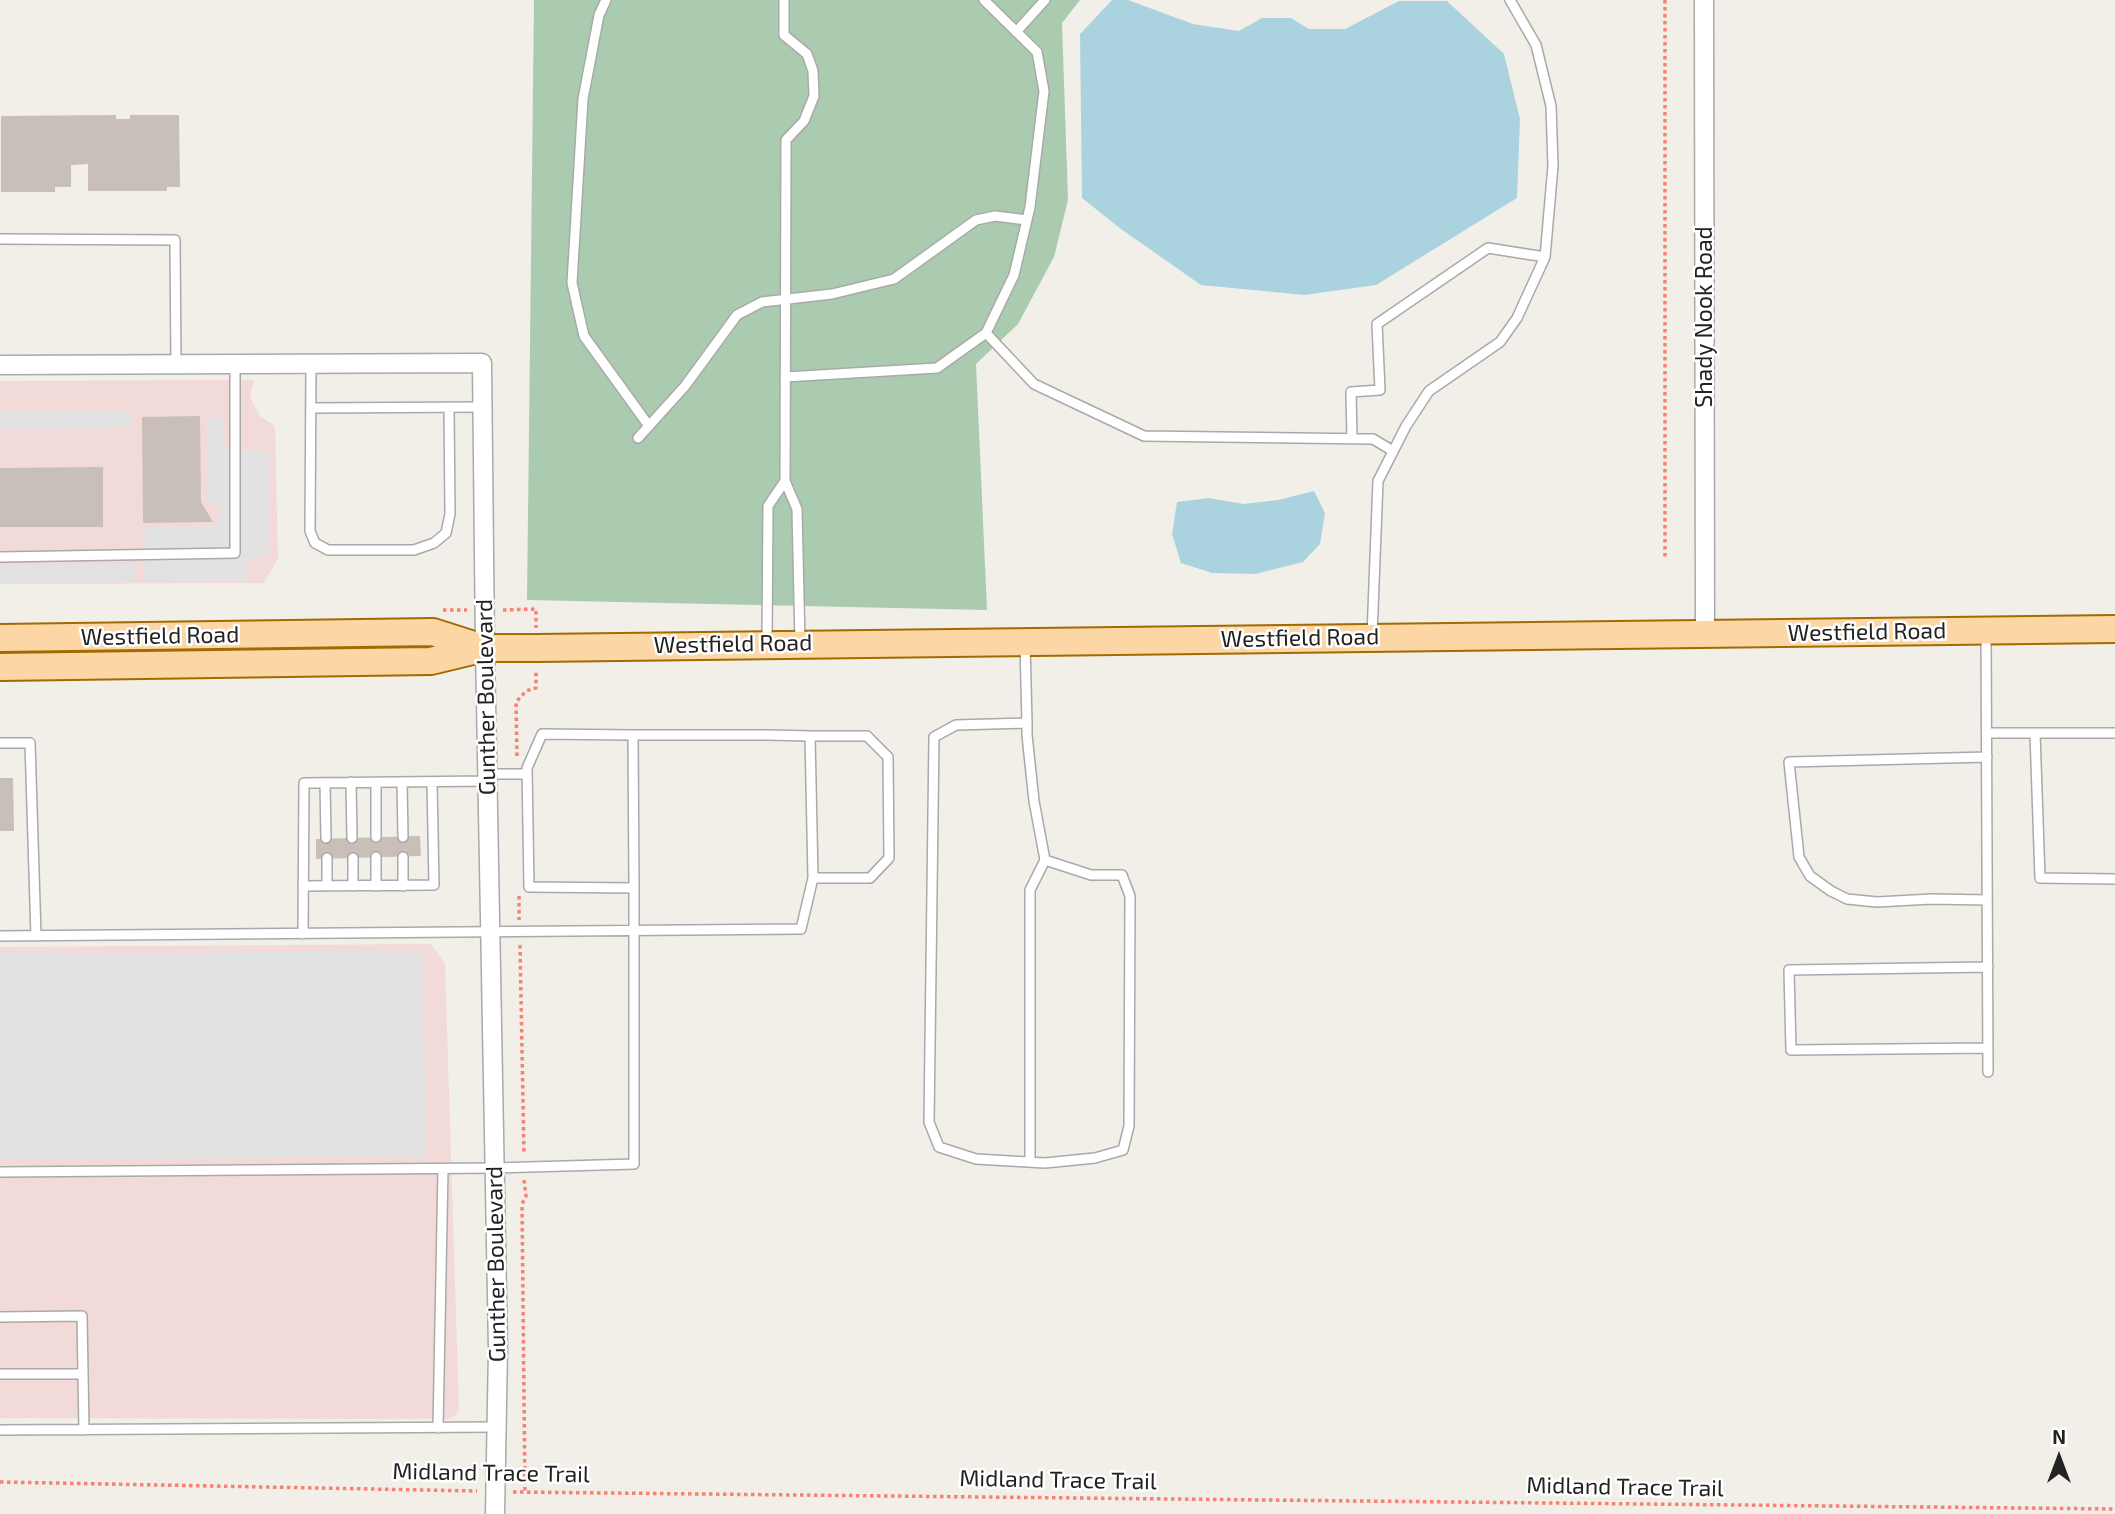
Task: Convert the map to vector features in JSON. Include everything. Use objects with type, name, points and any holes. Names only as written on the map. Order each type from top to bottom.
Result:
[{"type":"main road","name":"Westfield Road","points":[[0,667],[431,661],[485,649],[800,643],[2115,629]]},
{"type":"main road","name":"Westfield Road","points":[[0,638],[433,632],[485,649]]},
{"type":"street","name":"Shady Nook Road","points":[[1704,0],[1705,634]]},
{"type":"street","name":"Gunther Boulevard","points":[[0,365],[482,363],[498,1349],[495,1514]]},
{"type":"lane","points":[[606,0],[599,15],[583,99],[572,283],[584,336],[649,426]]},
{"type":"lane","points":[[784,0],[783,35],[807,54],[813,71],[814,96],[804,121],[786,140],[785,481],[797,509],[800,643]]},
{"type":"lane","points":[[785,377],[937,368],[986,333],[1014,275],[1027,220],[1044,91],[1037,52],[984,0]]},
{"type":"lane","points":[[1016,32],[1045,0]]},
{"type":"lane","points":[[1371,638],[1378,481],[1430,391],[1500,342],[1517,318],[1545,257],[1553,166],[1551,106],[1536,45],[1510,0]]},
{"type":"lane","points":[[638,438],[685,386],[737,315],[762,302],[832,294],[894,278],[976,220],[995,216],[1027,220]]},
{"type":"lane","points":[[0,239],[175,240],[176,364]]},
{"type":"lane","points":[[1352,439],[1351,392],[1380,390],[1377,324],[1488,248],[1545,257]]},
{"type":"lane","points":[[986,333],[1034,384],[1144,436],[1373,439],[1393,451]]},
{"type":"lane","points":[[0,557],[235,553],[235,364]]},
{"type":"lane","points":[[311,364],[310,531],[314,543],[328,550],[414,550],[434,543],[446,533],[450,514],[449,407]]},
{"type":"lane","points":[[311,408],[483,407]]},
{"type":"lane","points":[[767,644],[768,506],[785,481]]},
{"type":"lane","points":[[1986,631],[1988,1072]]},
{"type":"lane","points":[[1025,641],[1027,723],[1034,801],[1045,860],[1030,890],[1030,1162]]},
{"type":"lane","points":[[1027,723],[957,724],[934,737],[929,1122],[939,1147],[976,1159],[1045,1163],[1095,1158],[1123,1150],[1129,1126],[1130,896],[1122,875],[1091,875],[1045,860]]},
{"type":"lane","points":[[1987,733],[2115,733]]},
{"type":"lane","points":[[2035,733],[2040,878],[2115,879]]},
{"type":"lane","points":[[634,888],[529,887],[527,768],[542,734],[867,736],[888,757],[889,858],[870,878],[813,878]]},
{"type":"lane","points":[[0,1172],[443,1169],[634,1164],[633,735]]},
{"type":"lane","points":[[0,936],[801,929],[813,878],[810,736]]},
{"type":"lane","points":[[0,743],[30,743],[36,936]]},
{"type":"lane","points":[[1987,757],[1789,762],[1799,857],[1810,876],[1830,891],[1847,899],[1877,902],[1987,900]]},
{"type":"lane","points":[[303,934],[304,783],[432,782],[527,774]]},
{"type":"lane","points":[[351,782],[352,838]]},
{"type":"lane","points":[[376,782],[376,837]]},
{"type":"lane","points":[[402,782],[403,837]]},
{"type":"lane","points":[[303,887],[435,886],[432,782]]},
{"type":"lane","points":[[325,783],[326,838]]},
{"type":"lane","points":[[376,857],[376,886]]},
{"type":"lane","points":[[403,857],[403,886]]},
{"type":"lane","points":[[327,858],[327,886]]},
{"type":"lane","points":[[352,858],[353,886]]},
{"type":"lane","points":[[1988,967],[1789,970],[1791,1050],[1988,1048]]},
{"type":"lane","points":[[438,1428],[443,1169]]},
{"type":"lane","points":[[0,1317],[82,1316],[84,1430]]},
{"type":"lane","points":[[0,1374],[83,1374]]},
{"type":"lane","points":[[0,1430],[497,1427]]},
{"type":"path","points":[[1665,0],[1665,560]]},
{"type":"path","name":"Midland Trace Trail","points":[[0,1482],[495,1492],[715,1492],[2115,1509]]},
{"type":"shaded area","points":[[254,380],[250,397],[260,416],[275,426],[278,558],[264,583],[0,584],[0,381]]},
{"type":"shaded area","points":[[132,411],[132,428],[0,429],[0,412]]},
{"type":"shaded area","points":[[224,418],[225,452],[269,451],[270,556],[248,557],[248,580],[143,581],[145,527],[219,526],[219,506],[208,506],[207,419]]},
{"type":"shaded area","points":[[134,564],[134,582],[0,583],[0,565]]},
{"type":"shaded area","points":[[431,944],[445,964],[459,1411],[451,1419],[0,1418],[0,947]]},
{"type":"shaded area","points":[[423,951],[426,1157],[0,1160],[0,954]]},
{"type":"green space","points":[[534,0],[1080,0],[1062,23],[1068,200],[1054,257],[1018,324],[976,364],[987,610],[527,600]]},
{"type":"water","points":[[1112,0],[1128,0],[1193,24],[1239,31],[1262,18],[1291,18],[1309,29],[1345,29],[1399,1],[1447,1],[1504,54],[1520,119],[1517,198],[1376,285],[1304,295],[1201,285],[1082,198],[1080,34]]},
{"type":"water","points":[[1314,491],[1325,513],[1320,544],[1303,562],[1255,574],[1212,573],[1181,563],[1172,534],[1177,502],[1209,498],[1244,504],[1278,500]]},
{"type":"building","points":[[116,115],[116,119],[130,119],[130,115],[179,115],[180,187],[167,187],[167,191],[88,191],[88,164],[71,165],[71,187],[55,187],[55,192],[1,192],[1,116]]},
{"type":"building","points":[[200,416],[201,502],[213,522],[143,523],[142,417]]},
{"type":"building","points":[[103,467],[103,527],[0,527],[0,468]]},
{"type":"building","points":[[0,778],[13,778],[14,831],[0,831]]},
{"type":"building","points":[[420,836],[421,856],[316,859],[316,839]]}]
